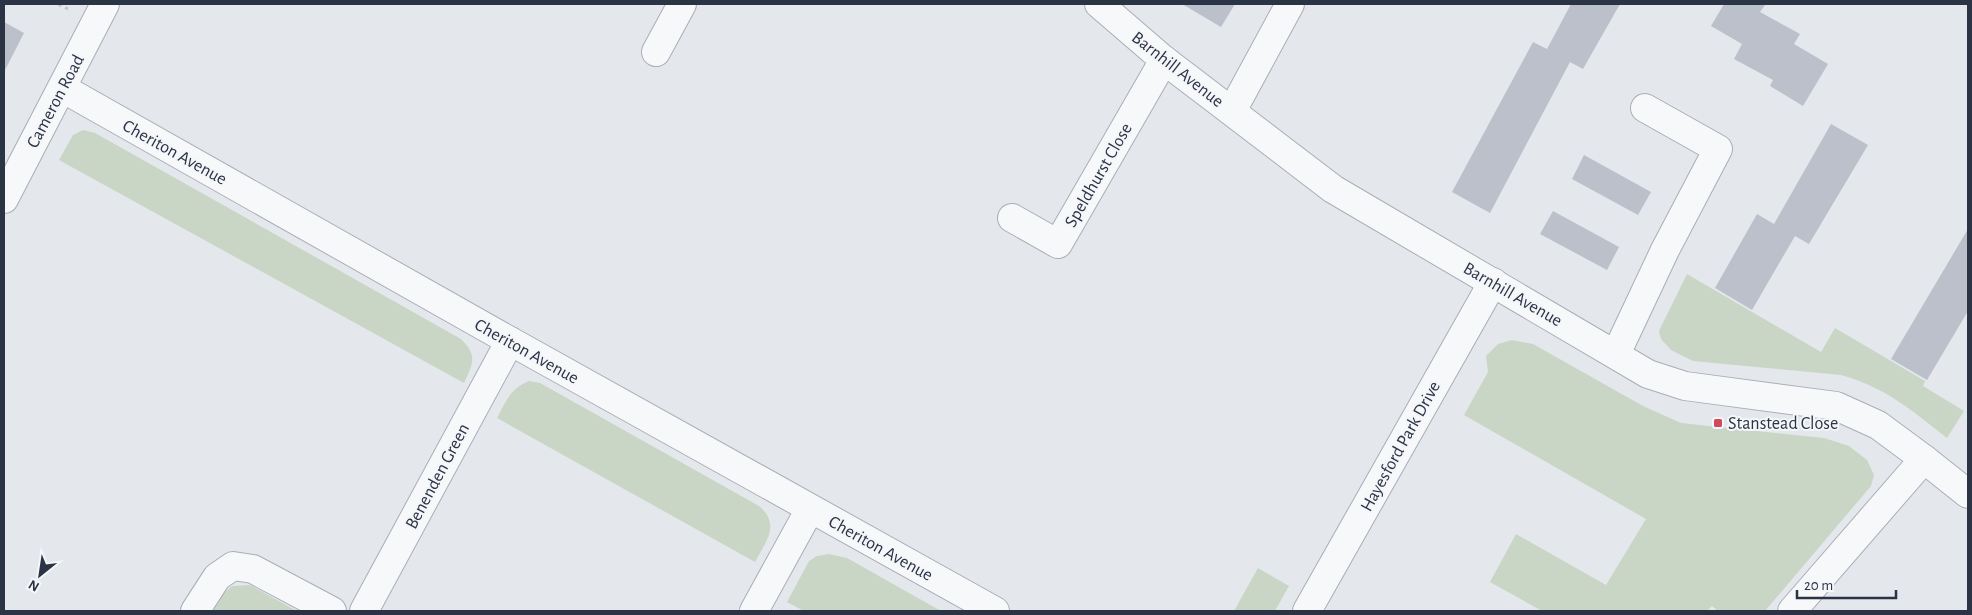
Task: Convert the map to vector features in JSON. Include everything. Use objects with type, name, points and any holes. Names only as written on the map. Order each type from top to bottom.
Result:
[{"type":"street","name":"Cameron Road","points":[[4,199],[105,4]]},
{"type":"street","points":[[656,52],[682,4]]},
{"type":"street","name":"Barnhill Avenue","points":[[1099,4],[1164,60],[1333,189],[1648,374],[1685,386],[1836,406],[1878,425],[1966,489]]},
{"type":"street","points":[[1232,111],[1290,4]]},
{"type":"street","name":"Speldhurst Close","points":[[1012,218],[1058,244],[1164,60]]},
{"type":"street","name":"Cheriton Avenue","points":[[62,88],[510,341],[995,611]]},
{"type":"street","points":[[1616,354],[1665,250],[1718,149],[1646,108]]},
{"type":"street","name":"Hayesford Park Drive","points":[[1307,611],[1493,282]]},
{"type":"street","name":"Benenden Green","points":[[364,611],[510,341]]},
{"type":"street","points":[[1792,611],[1924,459]]},
{"type":"street","points":[[754,611],[810,509]]},
{"type":"street","points":[[195,611],[217,577],[233,566],[253,569],[332,611]]},
{"type":"green space","points":[[83,130],[95,133],[461,339],[472,355],[470,370],[464,383],[59,160],[73,135]]},
{"type":"green space","points":[[1687,274],[1821,352],[1835,328],[1925,381],[1923,386],[1964,411],[1947,438],[1910,409],[1885,393],[1872,386],[1841,375],[1693,361],[1671,350],[1661,339],[1659,331]]},
{"type":"green space","points":[[1512,340],[1533,344],[1643,406],[1681,423],[1824,438],[1849,446],[1867,460],[1874,475],[1871,486],[1765,611],[1718,611],[1712,606],[1707,611],[1542,611],[1490,582],[1516,534],[1606,585],[1646,519],[1464,415],[1488,372],[1486,356],[1498,344]]},
{"type":"green space","points":[[529,381],[540,383],[759,506],[766,513],[770,527],[767,540],[755,562],[497,418],[513,391]]},
{"type":"green space","points":[[829,554],[847,558],[941,611],[804,611],[787,602],[809,561],[817,556]]},
{"type":"green space","points":[[1258,568],[1289,586],[1275,611],[1234,611]]},
{"type":"green space","points":[[250,585],[297,611],[211,611],[219,597],[232,586]]},
{"type":"building","points":[[1182,4],[1235,4],[1221,27]]},
{"type":"building","points":[[1571,4],[1620,4],[1583,69],[1570,62],[1490,213],[1452,192],[1533,42],[1547,49]]},
{"type":"building","points":[[1724,4],[1765,5],[1760,12],[1800,34],[1794,44],[1828,64],[1803,106],[1770,86],[1773,80],[1734,59],[1742,44],[1711,26]]},
{"type":"building","points":[[4,22],[24,33],[4,72]]},
{"type":"building","points":[[1831,124],[1868,145],[1809,244],[1795,236],[1752,310],[1715,288],[1757,214],[1774,224]]},
{"type":"building","points":[[1584,155],[1651,192],[1638,215],[1572,179]]},
{"type":"building","points":[[1553,211],[1619,247],[1607,270],[1540,234]]},
{"type":"building","points":[[1968,229],[1968,311],[1927,380],[1891,359]]},
{"type":"place","name":"Stanstead Close","points":[[1718,423]]}]
